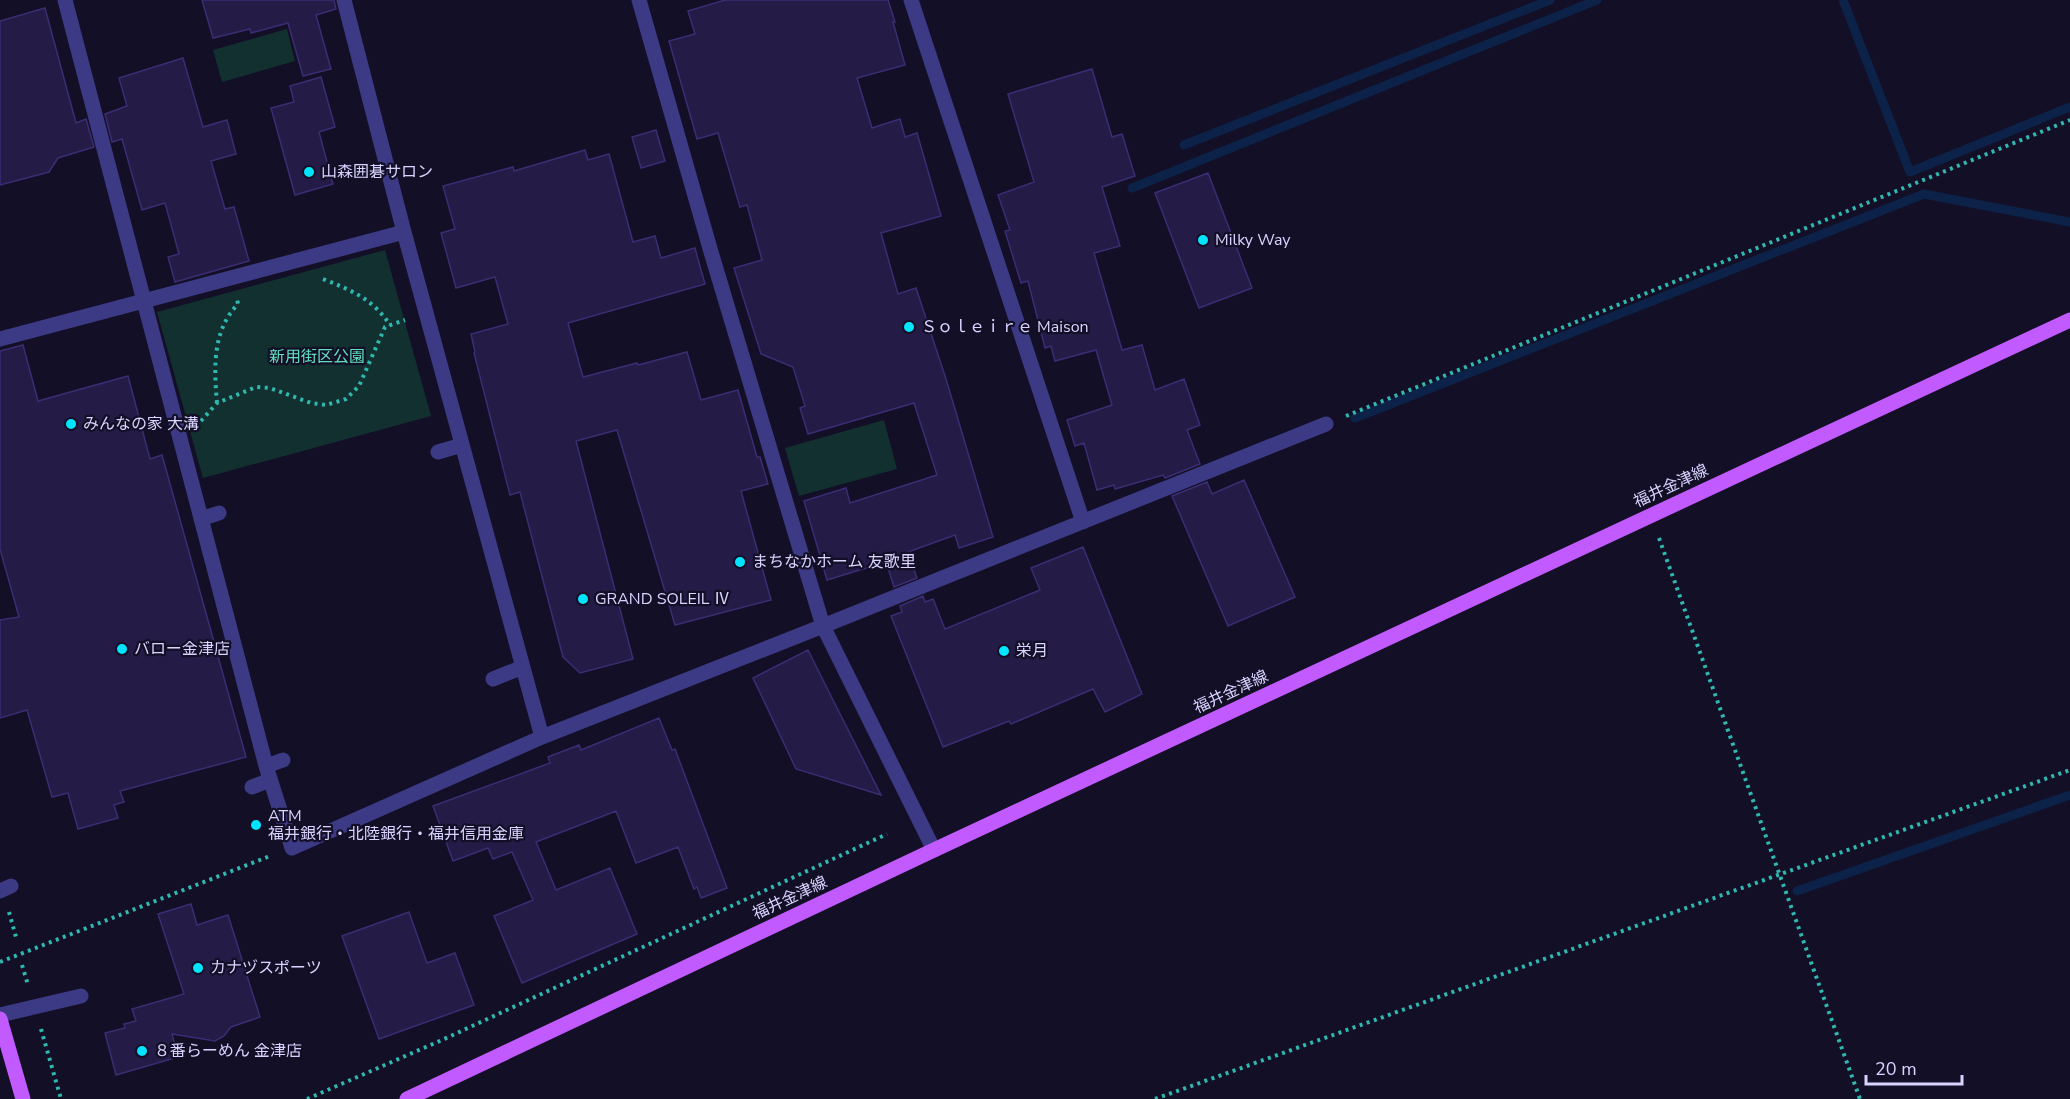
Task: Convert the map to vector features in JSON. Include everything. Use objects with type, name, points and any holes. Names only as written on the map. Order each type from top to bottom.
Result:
[{"type":"main road","name":"福井金津線","points":[[407,1099],[934,850],[2070,320]]},
{"type":"main road","points":[[0,1017],[23,1099]]},
{"type":"street","points":[[64,0],[268,773],[292,848],[542,737],[1326,424]]},
{"type":"street","points":[[344,0],[426,314],[542,737]]},
{"type":"street","points":[[639,0],[711,252],[823,626],[934,850]]},
{"type":"street","points":[[911,0],[1083,522]]},
{"type":"street","points":[[0,339],[404,232]]},
{"type":"street","points":[[438,452],[462,445]]},
{"type":"street","points":[[201,519],[219,513]]},
{"type":"street","points":[[494,679],[523,668]]},
{"type":"street","points":[[252,787],[283,760]]},
{"type":"street","points":[[0,1017],[81,996]]},
{"type":"path","points":[[1326,424],[2070,120]]},
{"type":"path","points":[[314,275],[362,296],[380,310],[390,325]]},
{"type":"path","points":[[217,403],[214,372],[217,346],[222,326],[238,304],[231,278]]},
{"type":"path","points":[[177,428],[201,421],[217,403],[256,387],[270,388],[311,403],[326,405],[346,399],[359,386],[385,327],[426,314]]},
{"type":"path","points":[[1651,515],[1860,1099]]},
{"type":"path","points":[[1155,1099],[2070,770]]},
{"type":"path","points":[[307,1099],[442,1040],[887,834]]},
{"type":"path","points":[[0,962],[292,848]]},
{"type":"green space","points":[[287,29],[295,61],[222,82],[213,50]]},
{"type":"green space","name":"新用街区公園","points":[[385,250],[431,416],[203,478],[157,312]]},
{"type":"green space","points":[[884,420],[897,469],[799,496],[785,448]]},
{"type":"building","points":[[202,0],[334,0],[336,9],[316,15],[331,69],[303,76],[288,23],[251,33],[250,29],[213,38]]},
{"type":"building","points":[[725,0],[888,0],[895,22],[893,22],[905,65],[857,78],[872,128],[900,119],[905,137],[917,133],[941,216],[881,233],[898,294],[916,288],[993,537],[959,548],[955,535],[908,552],[917,578],[894,587],[886,562],[827,580],[804,501],[846,488],[850,503],[937,475],[914,403],[808,434],[800,408],[805,406],[793,367],[761,354],[734,268],[762,260],[747,205],[740,207],[718,133],[697,139],[669,41],[695,34],[688,11]]},
{"type":"building","points":[[45,8],[76,123],[86,119],[94,147],[58,158],[49,172],[0,185],[0,21]]},
{"type":"building","points":[[183,58],[203,127],[227,120],[236,154],[211,161],[225,209],[234,207],[249,261],[175,282],[168,257],[179,254],[165,203],[142,210],[122,139],[112,142],[105,114],[127,106],[119,78]]},
{"type":"building","points":[[1092,69],[1112,137],[1122,134],[1135,176],[1102,187],[1120,246],[1094,253],[1122,350],[1142,345],[1155,390],[1184,379],[1200,425],[1187,430],[1200,464],[1165,478],[1163,475],[1115,489],[1114,485],[1097,490],[1084,443],[1075,446],[1067,420],[1112,405],[1096,350],[1055,361],[1051,346],[1045,348],[1028,281],[1021,283],[1005,231],[1010,230],[998,195],[1034,182],[1008,94]]},
{"type":"building","points":[[321,77],[335,127],[319,132],[333,184],[295,195],[271,108],[294,102],[290,86]]},
{"type":"building","points":[[656,130],[665,161],[641,168],[632,137]]},
{"type":"building","points":[[585,150],[588,160],[609,154],[633,242],[655,236],[661,258],[695,248],[705,284],[568,323],[583,377],[687,352],[701,400],[738,390],[757,457],[760,457],[768,484],[741,491],[771,600],[675,625],[617,430],[576,441],[633,659],[580,673],[563,657],[520,492],[510,495],[474,353],[471,334],[508,324],[495,277],[456,288],[441,233],[455,229],[443,186],[513,167],[514,171]]},
{"type":"building","name":"Milky Way","points":[[1208,173],[1252,288],[1199,308],[1155,193]]},
{"type":"building","name":"バロー金津店","points":[[23,345],[38,401],[128,376],[150,459],[162,455],[246,757],[120,791],[124,802],[114,805],[118,818],[78,829],[68,793],[52,797],[27,710],[0,718],[0,620],[19,617],[0,549],[0,351]]},
{"type":"building","points":[[1244,480],[1295,597],[1228,626],[1172,496],[1207,482],[1212,494]]},
{"type":"building","points":[[1083,547],[1142,694],[1105,712],[1093,689],[1011,724],[1009,721],[943,747],[891,616],[902,612],[900,606],[923,596],[925,602],[933,599],[945,629],[1040,590],[1031,568]]},
{"type":"building","points":[[808,650],[881,795],[796,769],[753,678]]},
{"type":"building","points":[[659,718],[672,750],[675,749],[727,888],[701,898],[697,887],[694,889],[678,847],[636,863],[616,811],[536,842],[556,890],[610,868],[637,934],[522,983],[494,916],[533,900],[512,852],[493,859],[488,848],[453,861],[433,806],[550,763],[548,757],[579,745],[581,750]]},
{"type":"building","points":[[191,904],[197,925],[228,915],[260,1017],[231,1027],[224,1036],[215,1041],[172,1034],[178,1057],[116,1075],[105,1033],[125,1028],[124,1024],[136,1021],[132,1009],[184,994],[158,914]]},
{"type":"building","points":[[409,912],[427,963],[455,953],[474,1005],[379,1039],[342,936]]},
{"type":"waterway","points":[[1184,145],[1550,0]]},
{"type":"waterway","points":[[1132,188],[1597,0]]},
{"type":"waterway","points":[[1843,0],[1910,172],[2070,107]]},
{"type":"waterway","points":[[1355,418],[1924,194],[2070,222]]},
{"type":"waterway","points":[[1797,891],[2070,795]]},
{"type":"place","name":"山森囲碁サロン","points":[[309,172]]},
{"type":"place","name":"Milky Way","points":[[1203,240]]},
{"type":"place","name":"Ｓｏｌｅｉｒｅ Maison","points":[[909,327]]},
{"type":"place","name":"みんなの家 大溝","points":[[71,424]]},
{"type":"place","name":"まちなかホーム 友歌里","points":[[740,562]]},
{"type":"place","name":"GRAND SOLEIL Ⅳ","points":[[583,599]]},
{"type":"place","name":"バロー金津店","points":[[122,649]]},
{"type":"place","name":"栄月","points":[[1004,651]]},
{"type":"place","name":"ATM 福井銀行・北陸銀行・福井信用金庫","points":[[256,825]]},
{"type":"place","name":"カナヅスポーツ","points":[[198,968]]},
{"type":"place","name":"８番らーめん 金津店","points":[[142,1051]]}]
